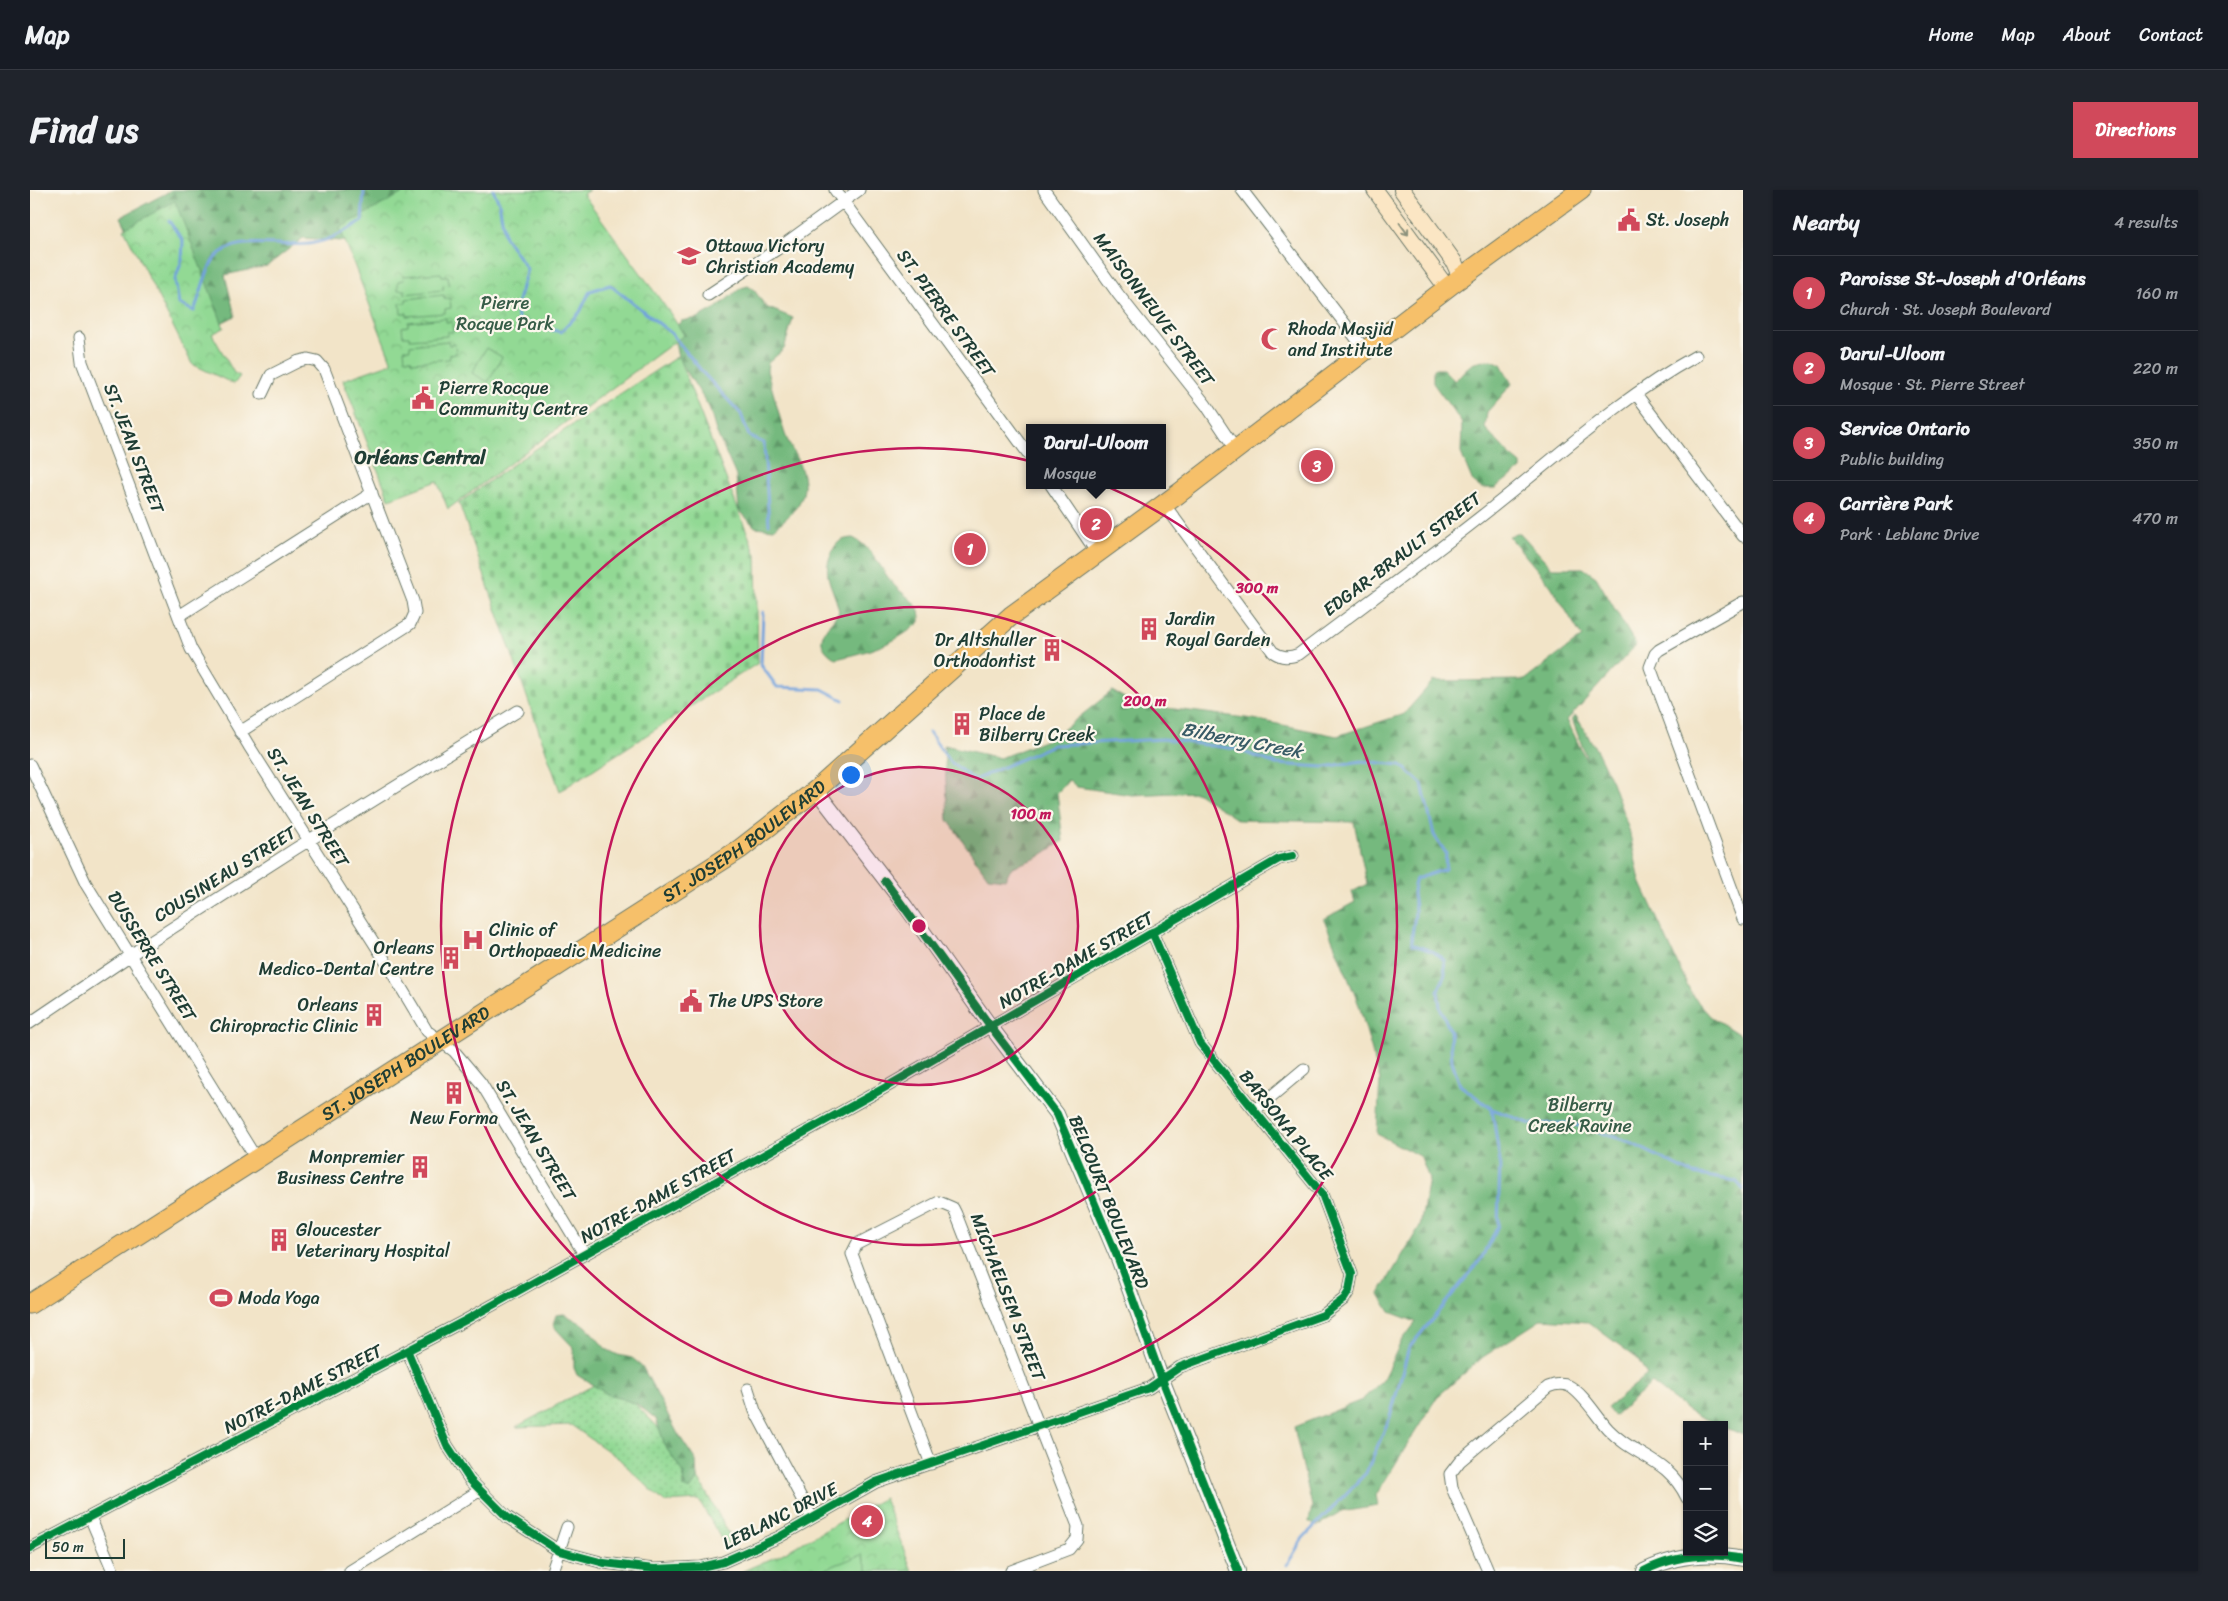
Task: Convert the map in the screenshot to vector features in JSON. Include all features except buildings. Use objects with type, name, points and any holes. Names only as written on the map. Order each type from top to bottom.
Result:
[{"type":"main road","points":[[1376,190],[1454,283]]},
{"type":"main road","points":[[1402,190],[1454,262],[1454,283]]},
{"type":"main road","name":"ST. JOSEPH BOULEVARD","points":[[30,1304],[732,855],[816,790],[1011,616],[1236,450],[1454,283],[1582,190]]},
{"type":"street","name":"ST. PIERRE STREET","points":[[835,190],[1026,451]]},
{"type":"street","points":[[708,295],[779,248],[859,190]]},
{"type":"street","name":"MAISONNEUVE STREET","points":[[1044,190],[1118,294],[1206,405],[1236,450]]},
{"type":"street","points":[[1242,190],[1366,351]]},
{"type":"street","name":"ST. JEAN STREET","points":[[79,338],[82,362],[192,649],[240,732],[427,1031],[454,1051],[480,1083],[584,1254]]},
{"type":"street","name":"EDGAR-BRAULT STREET","points":[[1164,504],[1273,652],[1279,656],[1289,658],[1299,654],[1424,560],[1494,506],[1572,441],[1636,394],[1696,356]]},
{"type":"street","points":[[240,732],[410,624],[415,613],[413,601],[324,369],[317,362],[308,359],[299,360],[271,374],[262,394]]},
{"type":"street","points":[[1636,394],[1743,536]]},
{"type":"street","points":[[1054,489],[1097,553]]},
{"type":"street","points":[[179,616],[372,493]]},
{"type":"street","points":[[1743,602],[1659,650],[1655,654],[1650,667],[1743,919]]},
{"type":"street","name":"COUSINEAU STREET","points":[[30,1023],[309,841],[518,711]]},
{"type":"street","name":"DUSSERRE STREET","points":[[30,764],[86,884],[256,1160]]},
{"type":"street","name":"BELCOURT BOULEVARD","points":[[816,790],[906,907],[991,1027],[1057,1114],[1119,1261],[1162,1379],[1238,1571]]},
{"type":"street","name":"NOTRE-DAME STREET","points":[[30,1548],[408,1352],[991,1027],[1279,859],[1293,856]]},
{"type":"street","name":"BARSONA PLACE","points":[[1152,932],[1200,1043],[1322,1194],[1352,1274],[1349,1291],[1344,1299],[1323,1315],[1180,1367],[1162,1379]]},
{"type":"street","points":[[1255,1110],[1304,1069]]},
{"type":"street","name":"MICHAELSEM STREET","points":[[931,1464],[852,1254],[857,1244],[932,1204],[946,1203],[953,1208],[956,1214],[1078,1526],[1074,1545],[1069,1549],[1011,1571]]},
{"type":"street","name":"LEBLANC DRIVE","points":[[408,1352],[447,1445],[460,1467],[479,1491],[507,1517],[559,1551],[632,1568],[678,1569],[724,1562],[812,1518],[876,1482],[1149,1388],[1162,1379]]},
{"type":"street","points":[[1488,1571],[1452,1488],[1450,1474],[1460,1461],[1554,1384],[1561,1384],[1574,1389],[1600,1420],[1624,1444],[1671,1472],[1683,1492]]},
{"type":"street","points":[[748,1389],[755,1411],[812,1518]]},
{"type":"street","points":[[350,1571],[479,1491]]},
{"type":"street","points":[[90,1517],[113,1571]]},
{"type":"street","points":[[552,1571],[567,1527]]},
{"type":"street","points":[[1644,1571],[1688,1556]]},
{"type":"street","points":[[1724,1556],[1743,1559]]},
{"type":"green space","points":[[172,190],[456,190],[420,247],[303,238],[267,266],[225,275],[235,316],[209,329],[191,357],[121,217]]},
{"type":"green space","name":"Pierre Rocque Park","points":[[403,190],[589,190],[583,194],[684,335],[448,509],[437,481],[389,499],[343,380],[392,363],[340,228],[403,193]]},
{"type":"green space","points":[[175,201],[224,328],[212,334],[234,373],[240,376],[234,384],[192,364],[124,229]]},
{"type":"green space","points":[[441,273],[442,276],[448,276],[449,285],[443,286],[443,290],[405,294],[405,290],[398,290],[398,281],[404,280],[403,276]]},
{"type":"green space","points":[[748,286],[754,290],[766,307],[793,318],[784,349],[768,363],[767,371],[784,431],[801,470],[804,486],[803,494],[798,504],[774,529],[755,527],[739,510],[736,476],[716,431],[709,407],[678,358],[673,331],[681,321],[698,318],[716,308],[741,288]]},
{"type":"green space","points":[[444,295],[444,299],[450,298],[451,308],[445,309],[445,313],[407,316],[407,313],[401,313],[400,303],[406,303],[406,299]]},
{"type":"green space","points":[[446,318],[446,322],[452,322],[453,332],[447,332],[447,336],[410,339],[409,336],[403,336],[402,327],[408,326],[408,322]]},
{"type":"green space","points":[[448,341],[449,345],[455,344],[456,354],[449,355],[450,359],[412,362],[411,359],[405,359],[404,349],[410,349],[410,345]]},
{"type":"green space","points":[[486,348],[502,357],[488,382],[472,373]]},
{"type":"green space","points":[[678,356],[756,555],[758,663],[560,791],[459,503],[522,458]]},
{"type":"green space","points":[[1492,360],[1501,364],[1512,384],[1487,412],[1485,428],[1521,464],[1521,469],[1495,488],[1481,488],[1473,482],[1461,453],[1462,423],[1433,383],[1433,369],[1443,369],[1455,381],[1470,365]]},
{"type":"green space","name":"Bilberry Creek Ravine","points":[[1520,533],[1552,568],[1583,568],[1596,577],[1636,645],[1567,720],[1586,760],[1572,719],[1576,716],[1597,751],[1612,782],[1629,830],[1640,881],[1692,995],[1710,1016],[1743,1037],[1743,1435],[1728,1429],[1728,1421],[1710,1421],[1688,1411],[1652,1383],[1614,1416],[1607,1408],[1647,1375],[1638,1359],[1588,1322],[1542,1319],[1483,1357],[1437,1397],[1376,1495],[1378,1506],[1340,1512],[1317,1526],[1309,1522],[1312,1506],[1294,1427],[1362,1400],[1382,1381],[1401,1342],[1416,1322],[1390,1312],[1379,1294],[1420,1226],[1429,1179],[1421,1157],[1377,1134],[1380,1080],[1359,1005],[1324,919],[1355,902],[1352,892],[1367,884],[1354,822],[1238,820],[1196,792],[1132,795],[1077,787],[1069,780],[1057,793],[1063,841],[1037,858],[1012,867],[1005,879],[988,877],[948,820],[944,745],[1000,758],[1054,737],[1112,691],[1135,704],[1253,719],[1337,736],[1404,714],[1433,681],[1525,680],[1582,637],[1551,586],[1509,536]]},
{"type":"green space","points":[[853,538],[866,547],[894,585],[915,604],[919,612],[920,622],[891,642],[836,659],[828,653],[822,642],[822,636],[839,612],[827,568],[836,545],[842,540]]},
{"type":"green space","points":[[564,1314],[586,1326],[606,1349],[618,1355],[632,1358],[642,1366],[678,1434],[696,1461],[697,1480],[690,1490],[683,1487],[684,1473],[666,1448],[656,1419],[637,1404],[607,1394],[577,1375],[574,1368],[574,1348],[553,1324],[556,1315]]},
{"type":"green space","points":[[609,1377],[686,1456],[733,1541],[724,1544],[699,1500],[664,1502],[618,1458],[571,1425],[516,1427]]},
{"type":"green space","points":[[884,1498],[912,1571],[743,1571],[780,1555]]},
{"type":"green space","points":[[861,1555],[868,1571],[820,1571]]},
{"type":"waterway","name":"Bilberry Creek","points":[[169,221],[183,241],[182,260],[175,280],[179,304],[194,311],[212,263],[225,250],[236,246],[262,243],[302,245],[321,242],[333,237],[362,221],[364,190]]},
{"type":"waterway","name":"Bilberry Creek","points":[[493,190],[499,202],[505,237],[527,269],[516,308],[519,321],[561,332],[580,312],[590,291],[610,285],[671,333],[704,374],[741,414],[749,436],[764,443],[769,524]]},
{"type":"waterway","points":[[763,612],[761,665],[777,687],[822,689],[843,700]]},
{"type":"waterway","name":"Bilberry Creek","points":[[929,732],[949,761],[974,780],[1053,745],[1163,739],[1236,749],[1276,764],[1324,767],[1362,761],[1401,765],[1422,784],[1434,835],[1446,853],[1445,869],[1416,879],[1413,893],[1415,911],[1412,944],[1434,952],[1444,960],[1445,974],[1438,991],[1440,1007],[1450,1031],[1452,1061],[1460,1085],[1492,1109],[1531,1124],[1569,1123],[1627,1141],[1693,1174],[1736,1181],[1743,1189]]},
{"type":"waterway","points":[[1287,1565],[1303,1538],[1366,1473],[1390,1417],[1409,1348],[1481,1259],[1498,1226],[1500,1162],[1492,1109]]},
{"type":"cycle path","points":[[30,1548],[464,1321],[886,1087],[1279,859],[1293,856]]},
{"type":"cycle path","points":[[885,881],[1057,1114],[1119,1261],[1158,1369],[1238,1571]]},
{"type":"cycle path","points":[[408,1352],[447,1445],[470,1480],[507,1517],[559,1551],[604,1563],[654,1569],[701,1567],[723,1562],[779,1537],[876,1482],[1149,1388],[1180,1367],[1323,1315],[1344,1299],[1349,1291],[1352,1274],[1322,1194],[1200,1043],[1152,932]]},
{"type":"cycle path","points":[[1644,1571],[1668,1561],[1692,1556],[1743,1559]]},
{"type":"place","name":"St. Joseph","points":[[1629,220]]},
{"type":"place","name":"Ottawa Victory Christian Academy","points":[[689,256]]},
{"type":"place","name":"Rhoda Masjid and Institute","points":[[1272,339]]},
{"type":"place","name":"Pierre Rocque Community Centre","points":[[423,398]]},
{"type":"place","name":"Service Ontario","points":[[1317,466]]},
{"type":"place","name":"Darul-Uloom","points":[[1096,524]]},
{"type":"place","name":"Paroisse St-Joseph d'Orléans","points":[[970,549]]},
{"type":"place","name":"Jardin Royal Garden","points":[[1149,629]]},
{"type":"place","name":"Dr Altshuller Orthodontist","points":[[1052,650]]},
{"type":"place","name":"Place de Bilberry Creek","points":[[962,724]]},
{"type":"place","name":"Clinic of Orthopaedic Medicine","points":[[473,940]]},
{"type":"place","name":"Orleans Medico-Dental Centre","points":[[451,958]]},
{"type":"place","name":"The UPS Store","points":[[691,1001]]},
{"type":"place","name":"Orleans Chiropractic Clinic","points":[[374,1015]]},
{"type":"place","name":"New Forma","points":[[454,1093]]},
{"type":"place","name":"Monpremier Business Centre","points":[[420,1167]]},
{"type":"place","name":"Gloucester Veterinary Hospital","points":[[279,1240]]},
{"type":"place","name":"Moda Yoga","points":[[221,1298]]},
{"type":"place","name":"Carrière Park","points":[[867,1521]]},
{"type":"district","name":"Orléans Central","points":[[420,457]]}]
